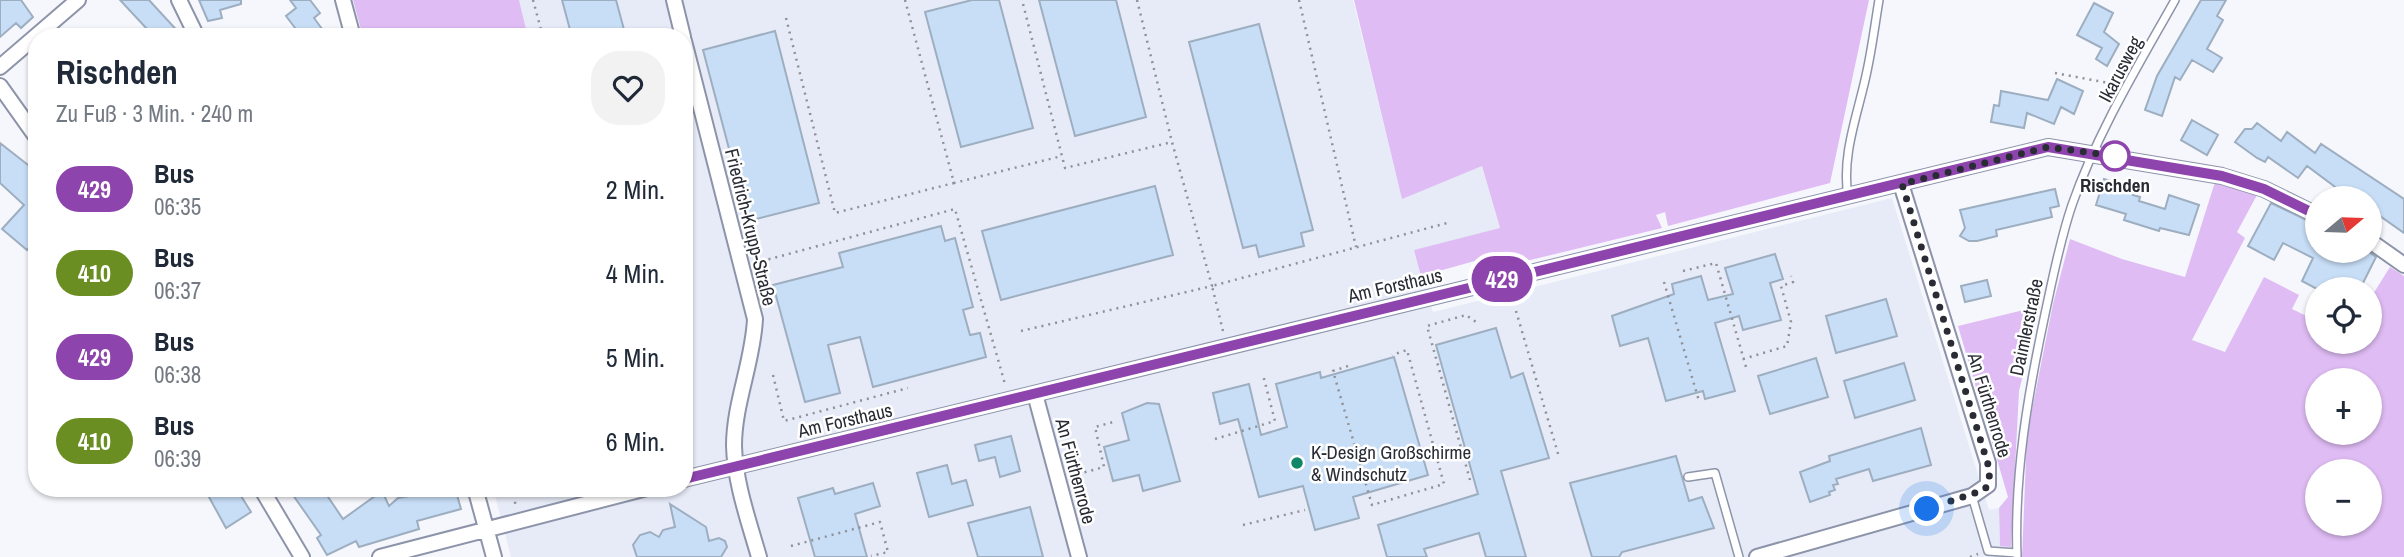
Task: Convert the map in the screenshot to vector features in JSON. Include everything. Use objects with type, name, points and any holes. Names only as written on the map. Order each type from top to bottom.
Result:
[{"type":"street","points":[[45,28],[78,0]]},
{"type":"street","points":[[179,0],[193,28]]},
{"type":"street","points":[[344,0],[351,28]]},
{"type":"street","name":"Friedrich-Krupp-Straße","points":[[674,0],[681,28]]},
{"type":"street","points":[[0,66],[28,42]]},
{"type":"street","name":"Friedrich-Krupp-Straße","points":[[693,74],[755,319],[753,347],[736,422],[736,466]]},
{"type":"street","points":[[0,86],[28,125]]},
{"type":"street","name":"Am Forsthaus","points":[[693,477],[2048,147],[2222,176],[2264,189],[2305,209]]},
{"type":"street","name":"An Fürthenrode","points":[[1902,184],[1988,463],[1988,485],[1972,496]]},
{"type":"street","points":[[2382,249],[2404,265]]},
{"type":"street","name":"An Fürthenrode","points":[[1035,394],[1079,557]]},
{"type":"street","points":[[736,466],[759,557]]},
{"type":"street","points":[[1756,557],[1972,496]]},
{"type":"street","points":[[266,497],[302,557]]},
{"type":"street","points":[[477,497],[494,557]]},
{"type":"street","points":[[380,557],[612,497]]},
{"type":"lane","points":[[1848,197],[1845,180],[1849,150],[1868,70],[1879,0]]},
{"type":"lane","name":"Ikarusweg","points":[[2094,153],[2175,0]]},
{"type":"lane","name":"Daimlerstraße","points":[[2017,555],[2022,438],[2029,389],[2072,205],[2094,153]]},
{"type":"lane","points":[[1688,477],[1715,473],[1739,557]]},
{"type":"lane","points":[[1972,496],[1988,551],[2017,555]]},
{"type":"path","points":[[533,0],[541,28]]},
{"type":"path","points":[[905,0],[954,183]]},
{"type":"path","points":[[1022,0],[1065,168],[1172,142]]},
{"type":"path","points":[[1138,0],[1172,142],[1227,345]]},
{"type":"path","points":[[1299,0],[1356,247]]},
{"type":"path","points":[[786,18],[835,212],[1062,156]]},
{"type":"path","points":[[2055,73],[2128,87]]},
{"type":"path","points":[[743,266],[956,209],[1010,401]]},
{"type":"path","points":[[1021,331],[1212,286],[1447,223]]},
{"type":"path","points":[[1683,271],[1716,264],[1746,367]]},
{"type":"path","points":[[1743,359],[1787,346],[1791,322],[1781,286],[1793,282],[1791,276]]},
{"type":"path","points":[[1664,282],[1699,401]]},
{"type":"path","points":[[1516,311],[1559,457]]},
{"type":"path","points":[[1470,480],[1427,326],[1466,315],[1476,322]]},
{"type":"path","points":[[1348,366],[1333,371],[1372,505],[1444,484],[1407,350],[1392,355]]},
{"type":"path","points":[[773,375],[784,421],[908,388]]},
{"type":"path","points":[[1215,439],[1275,421],[1263,375]]},
{"type":"path","points":[[1058,480],[1104,467],[1095,427],[1117,421]]},
{"type":"path","points":[[1243,524],[1305,510]]},
{"type":"path","points":[[791,546],[880,522],[888,552],[871,556]]},
{"type":"shaded area","points":[[353,0],[519,0],[526,28],[361,28]]},
{"type":"shaded area","points":[[519,0],[1353,0],[1402,198],[1482,166],[1500,229],[1414,250],[1433,312],[1892,198],[1989,510],[1999,508],[2000,545],[2011,547],[2012,557],[511,557],[495,497],[693,497],[693,28],[526,28]]},
{"type":"shaded area","points":[[1354,0],[1869,0],[1830,183],[1668,226],[1665,212],[1656,215],[1662,228],[1510,265],[1507,252],[1421,276],[1414,250],[1500,228],[1482,166],[1402,199]]},
{"type":"shaded area","points":[[2215,182],[2257,195],[2237,232],[2245,238],[2192,340],[2225,352],[2264,277],[2299,295],[2292,309],[2305,315],[2305,354],[2382,354],[2382,280],[2390,267],[2404,276],[2404,557],[2022,557],[2027,435],[2053,304],[2070,239],[2122,259],[2185,277]]},
{"type":"shaded area","points":[[2040,306],[2019,391],[2011,547],[2000,546],[1999,508],[2008,497],[1958,326]]},
{"type":"building","points":[[0,0],[21,0],[33,17],[21,28],[16,23],[0,37]]},
{"type":"building","points":[[120,0],[149,0],[175,28],[146,28]]},
{"type":"building","points":[[199,0],[241,0],[241,4],[220,10],[222,18],[208,21]]},
{"type":"building","points":[[290,0],[310,0],[320,13],[314,18],[321,28],[295,28],[286,16],[296,8]]},
{"type":"building","points":[[562,0],[616,0],[624,28],[570,28]]},
{"type":"building","points":[[972,0],[999,0],[1033,128],[961,147],[925,12]]},
{"type":"building","points":[[1039,0],[1116,0],[1146,117],[1075,136]]},
{"type":"building","points":[[2201,0],[2226,0],[2217,16],[2223,20],[2207,49],[2222,58],[2213,72],[2192,60],[2180,80],[2175,77],[2162,116],[2145,110],[2157,76]]},
{"type":"building","points":[[2094,3],[2113,13],[2104,32],[2119,44],[2107,66],[2096,59],[2102,48],[2077,35]]},
{"type":"building","points":[[1259,24],[1313,230],[1301,233],[1304,246],[1259,257],[1256,245],[1243,248],[1189,42]]},
{"type":"building","points":[[775,31],[819,203],[748,221],[703,50]]},
{"type":"building","points":[[2057,79],[2083,91],[2074,114],[2061,107],[2054,124],[2027,113],[2024,128],[1991,122],[1994,105],[1999,106],[2001,91],[2048,100]]},
{"type":"building","points":[[2192,120],[2218,135],[2207,155],[2181,140]]},
{"type":"building","points":[[2257,123],[2281,141],[2287,132],[2315,153],[2321,144],[2404,199],[2404,233],[2382,217],[2382,186],[2334,186],[2307,166],[2298,178],[2268,157],[2265,162],[2235,142],[2245,129],[2252,129]]},
{"type":"building","points":[[0,143],[28,165],[27,250],[2,229],[24,205],[0,183]]},
{"type":"building","points":[[2104,179],[2135,189],[2133,195],[2140,197],[2139,201],[2165,209],[2169,195],[2199,205],[2189,235],[2160,228],[2159,231],[2124,220],[2126,214],[2096,205]]},
{"type":"building","points":[[1155,186],[1173,255],[1001,300],[982,231]]},
{"type":"building","points":[[2055,189],[2059,206],[2050,208],[2052,217],[1996,230],[1997,236],[1977,241],[1969,241],[1960,236],[1965,228],[1960,210]]},
{"type":"building","points":[[2271,203],[2305,219],[2305,254],[2283,243],[2274,260],[2248,246]]},
{"type":"building","points":[[941,226],[945,241],[955,238],[973,307],[963,310],[970,335],[980,333],[986,357],[873,387],[860,337],[828,345],[840,393],[805,402],[773,285],[843,267],[839,253]]},
{"type":"building","points":[[1775,254],[1783,279],[1770,283],[1781,320],[1743,330],[1739,316],[1715,323],[1735,391],[1705,399],[1703,391],[1666,401],[1648,338],[1620,346],[1612,316],[1674,294],[1672,284],[1701,276],[1708,300],[1733,294],[1725,268]]},
{"type":"building","points":[[2311,263],[2373,263],[2366,277],[2305,277],[2305,283],[2302,281]]},
{"type":"building","points":[[1987,280],[1991,296],[1965,302],[1961,286]]},
{"type":"building","points":[[1886,299],[1897,336],[1836,353],[1826,316]]},
{"type":"building","points":[[1496,328],[1511,378],[1523,373],[1549,458],[1501,471],[1526,557],[1486,557],[1479,533],[1424,549],[1427,557],[1387,557],[1378,525],[1478,494],[1436,345]]},
{"type":"building","points":[[1394,357],[1428,475],[1353,497],[1359,518],[1315,530],[1303,486],[1259,497],[1238,419],[1220,424],[1213,393],[1249,384],[1261,435],[1287,427],[1276,384],[1320,372],[1321,378]]},
{"type":"building","points":[[1816,358],[1828,397],[1770,414],[1758,376]]},
{"type":"building","points":[[1904,363],[1915,400],[1855,418],[1844,381]]},
{"type":"building","points":[[1147,403],[1159,404],[1180,481],[1143,491],[1139,475],[1113,481],[1104,447],[1129,440],[1122,413]]},
{"type":"building","points":[[1921,428],[1931,465],[1873,481],[1869,469],[1836,479],[1838,484],[1833,485],[1835,490],[1829,492],[1830,495],[1810,502],[1800,472],[1830,461],[1829,456]]},
{"type":"building","points":[[1011,436],[1020,471],[1000,477],[995,457],[979,461],[975,445]]},
{"type":"building","points":[[1676,456],[1689,501],[1702,497],[1714,528],[1622,552],[1619,557],[1592,557],[1570,483]]},
{"type":"building","points":[[947,465],[952,484],[966,480],[973,505],[929,517],[917,473]]},
{"type":"building","points":[[873,483],[880,506],[855,514],[867,557],[815,557],[798,498],[833,488],[835,494]]},
{"type":"building","points":[[209,497],[242,497],[251,512],[226,528]]},
{"type":"building","points":[[294,497],[328,497],[343,519],[374,497],[385,497],[389,506],[398,498],[404,497],[458,497],[461,509],[417,521],[419,529],[359,547],[356,541],[327,555],[317,538],[321,535]]},
{"type":"building","points":[[670,504],[706,527],[709,541],[719,538],[725,541],[727,547],[721,557],[637,557],[633,545],[640,535],[650,532],[659,537],[663,530],[675,527]]},
{"type":"building","points":[[1030,507],[1043,557],[978,557],[968,523]]},
{"type":"bus line","name":"429","points":[[693,477],[2048,147],[2222,176],[2264,189],[2305,209]]},
{"type":"place","name":"Rischden","points":[[2115,156]]},
{"type":"place","name":"K-Design Großschirme & Windschutz","points":[[1297,463]]},
{"type":"route","points":[[1927,509],[1984,490],[1988,485],[1990,471],[1902,184],[1992,159],[2048,147],[2115,156]]}]
